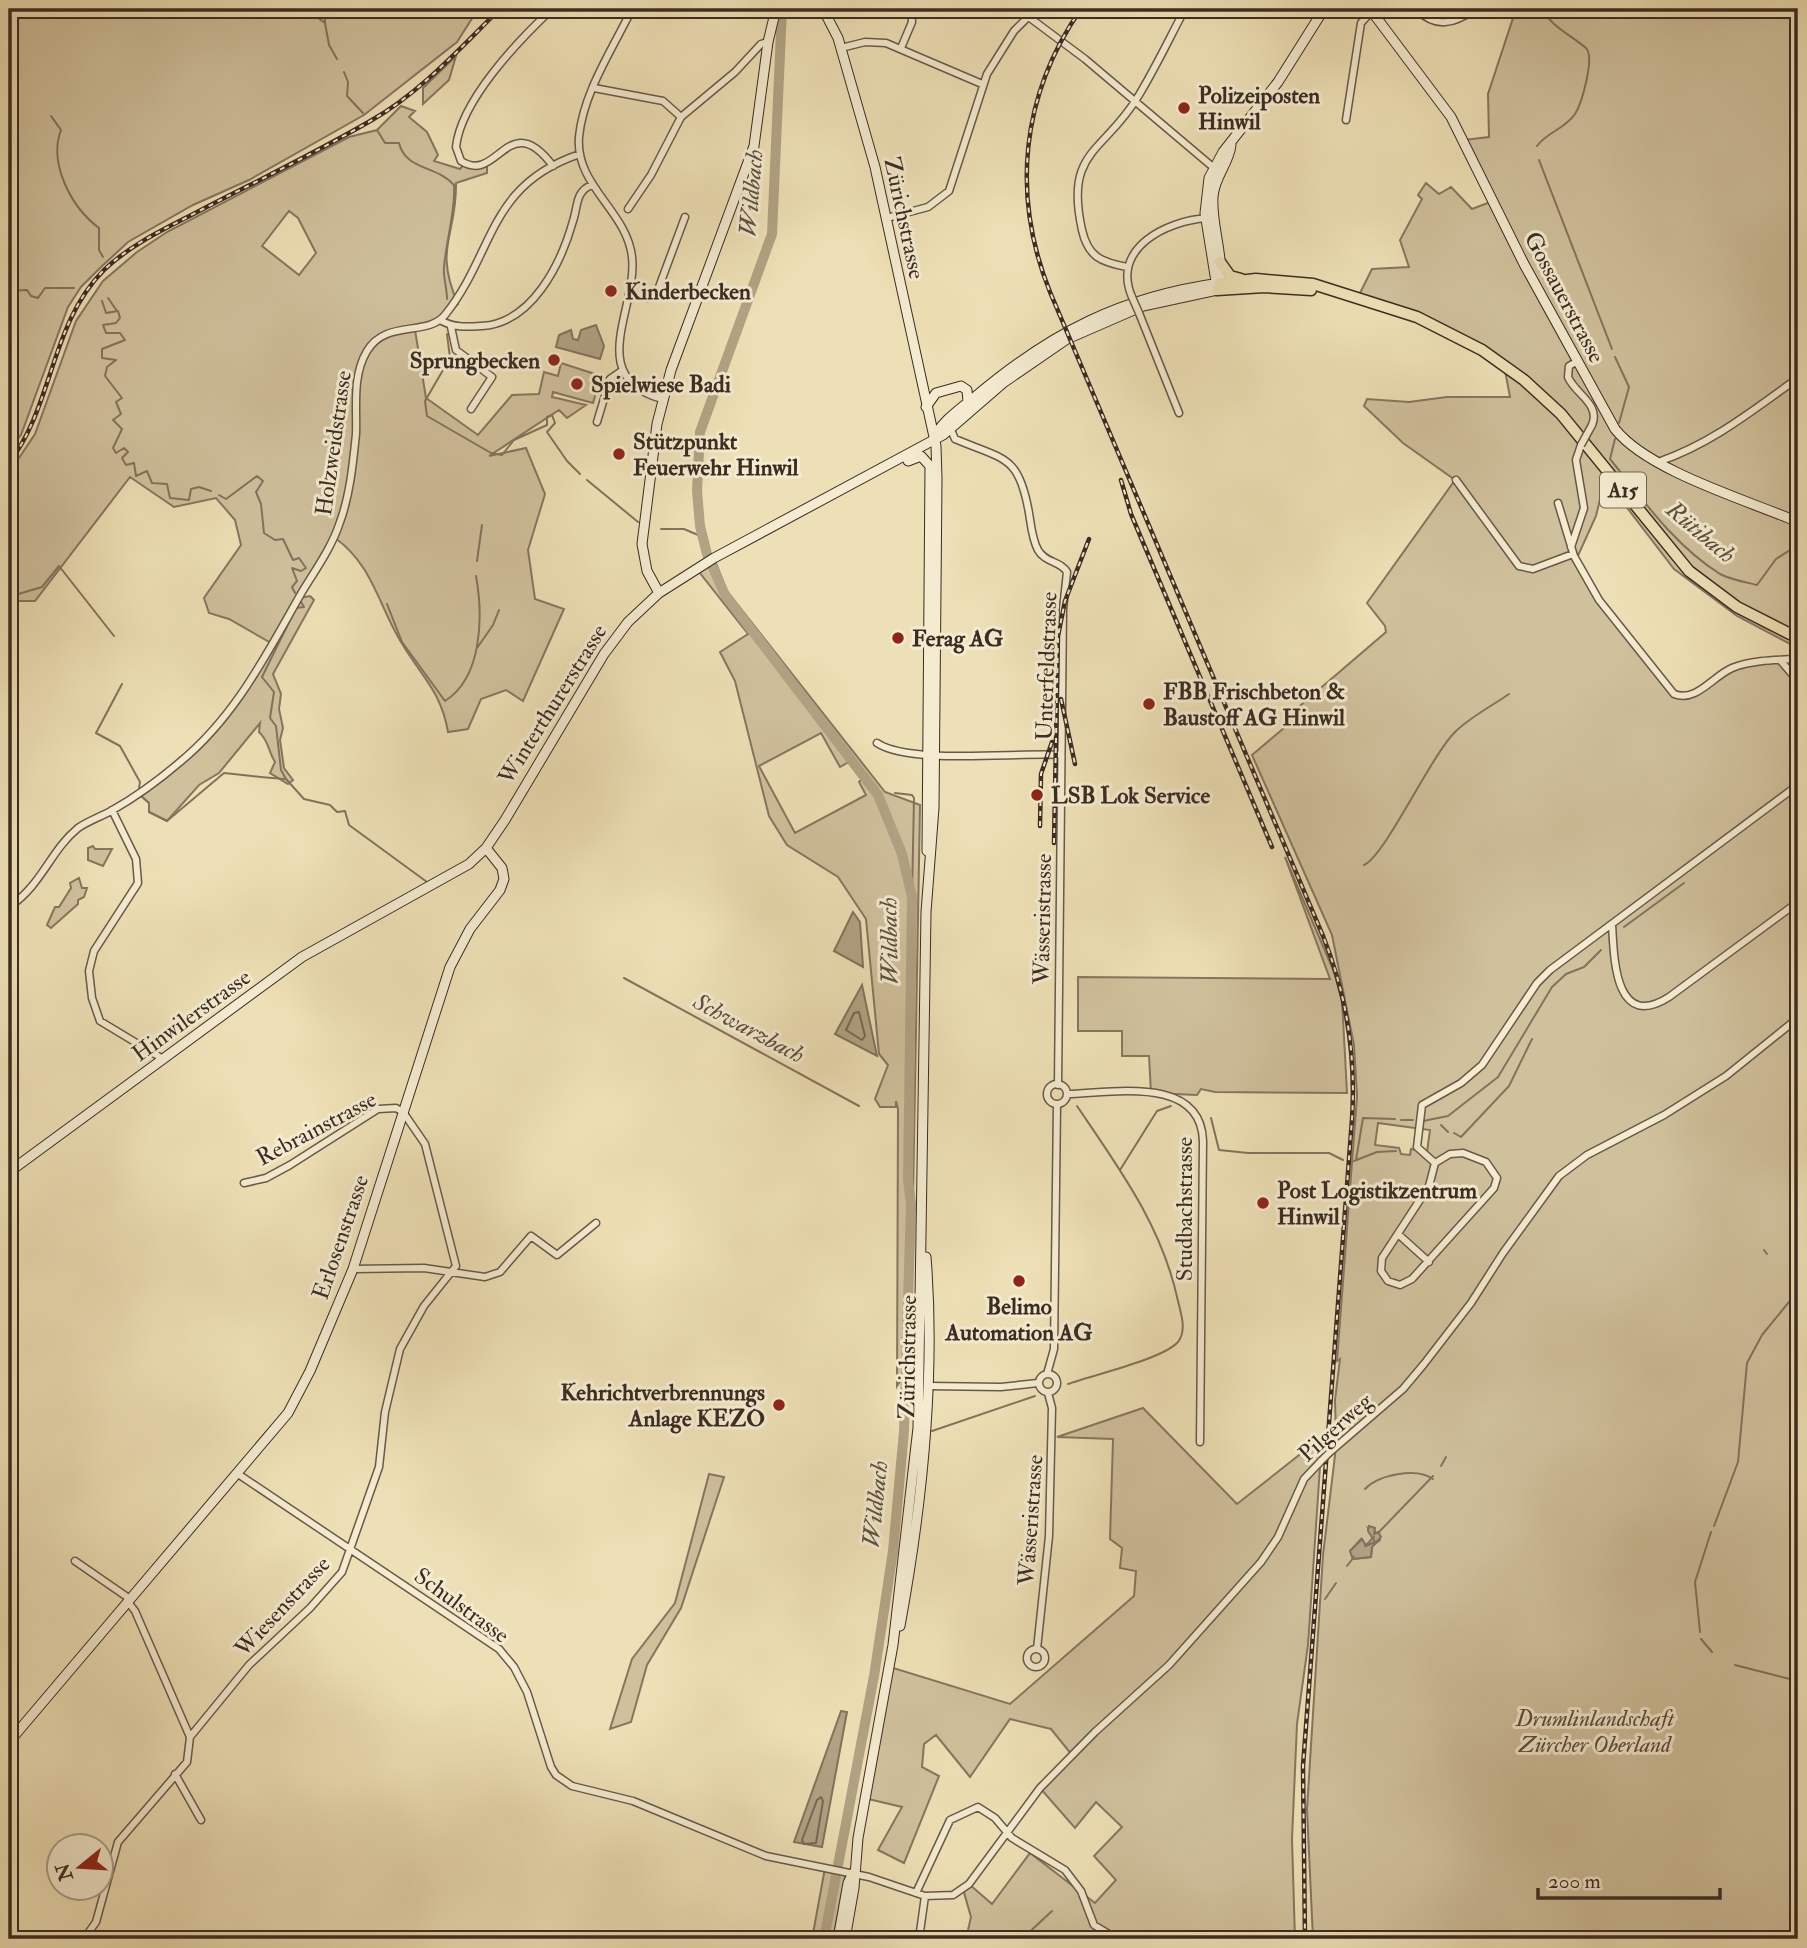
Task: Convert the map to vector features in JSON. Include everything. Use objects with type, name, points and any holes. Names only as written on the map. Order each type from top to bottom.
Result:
[{"type":"highway","points":[[1215,261],[1230,276],[1244,279]]},
{"type":"highway","name":"A15","points":[[1218,285],[1244,279],[1292,281],[1426,320],[1463,338],[1504,365],[1543,397],[1577,432],[1656,535],[1689,571],[1737,607],[1798,638]]},
{"type":"highway","name":"A15","points":[[1218,285],[1328,290]]},
{"type":"main road","points":[[659,593],[647,571],[642,544],[662,399],[754,146],[768,42],[776,9]]},
{"type":"main road","name":"Zürichstrasse","points":[[824,9],[841,48],[887,218],[936,447],[930,754]]},
{"type":"main road","points":[[1209,218],[1215,182],[1231,145],[1278,82],[1324,9]]},
{"type":"main road","name":"Gossauerstrasse","points":[[1371,10],[1451,117],[1578,361],[1628,445],[1658,462],[1798,522]]},
{"type":"main road","points":[[1218,285],[1207,187],[1214,168],[1225,149],[1231,145]]},
{"type":"main road","points":[[1189,286],[1205,277],[1215,261]]},
{"type":"main road","name":"Winterthurerstrasse","points":[[933,440],[940,428],[968,402],[1016,364],[1074,327],[1141,298],[1189,286],[1218,285]]},
{"type":"main road","name":"Winterthurerstrasse","points":[[404,901],[454,874],[486,848],[604,654],[628,622],[659,593],[702,564],[950,430],[1003,383],[1067,339],[1143,306],[1218,285]]},
{"type":"main road","points":[[959,386],[967,390],[968,402],[941,418],[926,409],[932,396],[959,386]]},
{"type":"main road","points":[[937,479],[940,454],[950,430]]},
{"type":"main road","name":"Zürichstrasse","points":[[893,1645],[902,1615],[923,1462],[928,1284],[922,1235],[928,859],[934,808],[930,754],[930,466],[933,440]]},
{"type":"main road","points":[[880,470],[894,468],[919,456],[926,458],[930,466]]},
{"type":"main road","name":"Erlosenstrasse","points":[[9,1742],[288,1413],[310,1371],[353,1269],[450,967],[470,929],[500,890],[504,879],[502,868],[486,848]]},
{"type":"main road","name":"Hinwilerstrasse","points":[[9,1172],[302,957],[404,901]]},
{"type":"main road","name":"Zürichstrasse","points":[[845,1939],[854,1888],[853,1873],[893,1645],[924,1385]]},
{"type":"main road","name":"Zürichstrasse","points":[[838,1939],[848,1883],[853,1873]]},
{"type":"street","points":[[552,9],[511,49],[490,77],[467,116],[456,147],[461,161],[475,165],[487,162],[514,143],[526,142],[539,148],[553,166]]},
{"type":"street","points":[[632,9],[583,117],[580,154],[592,185],[629,243],[633,269],[630,293],[619,332],[623,370],[639,389],[662,399]]},
{"type":"street","points":[[901,48],[912,22],[911,9]]},
{"type":"street","points":[[1018,9],[1085,59],[1214,168]]},
{"type":"street","points":[[887,218],[930,206],[949,191],[982,84],[1004,45],[1036,9]]},
{"type":"street","points":[[1127,267],[1100,261],[1089,252],[1076,192],[1084,163],[1135,102],[1185,9]]},
{"type":"street","points":[[1416,9],[1426,19],[1441,24],[1456,20],[1475,9]]},
{"type":"street","points":[[1346,120],[1361,23],[1371,10]]},
{"type":"street","points":[[841,48],[870,41],[901,48],[982,84]]},
{"type":"street","points":[[628,209],[652,175],[681,117],[735,72],[761,44],[768,42]]},
{"type":"street","points":[[594,88],[624,96],[663,100],[681,117]]},
{"type":"street","points":[[580,154],[553,166],[521,189],[499,216],[460,292],[440,320],[451,327],[498,324],[519,313],[545,284],[565,245],[578,196],[592,185]]},
{"type":"street","points":[[630,293],[647,298],[656,295],[685,217]]},
{"type":"street","points":[[1179,413],[1132,297],[1126,280],[1127,267],[1133,253],[1157,232],[1179,221],[1209,218]]},
{"type":"street","name":"Holzweidstrasse","points":[[9,907],[38,882],[71,835],[112,810],[194,751],[243,695],[338,529],[348,489],[355,438],[357,382],[365,355],[373,343],[384,335],[440,320]]},
{"type":"street","points":[[451,327],[456,350],[492,377],[471,409]]},
{"type":"street","points":[[1572,551],[1584,508],[1576,460],[1595,415],[1592,407],[1568,377],[1569,366],[1578,361]]},
{"type":"street","points":[[597,422],[610,379],[623,370]]},
{"type":"street","points":[[1658,462],[1694,449],[1723,433],[1798,379]]},
{"type":"street","name":"Unterfeldstrasse","points":[[950,430],[955,439],[1003,458],[1017,470],[1023,481],[1037,549],[1045,559],[1068,572],[1063,609],[1061,755]]},
{"type":"street","points":[[1455,480],[1514,561],[1528,569],[1572,551]]},
{"type":"street","points":[[1558,503],[1572,551],[1606,610],[1676,695],[1692,695],[1737,666],[1798,659]]},
{"type":"street","points":[[1780,660],[1798,681]]},
{"type":"street","points":[[877,743],[892,751],[930,754],[1061,755]]},
{"type":"street","name":"Wässeristrasse","points":[[1058,1085],[1061,755]]},
{"type":"street","points":[[1435,1163],[1416,1147],[1422,1105],[1477,1069],[1496,1047],[1541,978],[1798,785]]},
{"type":"street","points":[[112,810],[134,855],[138,883],[90,961],[92,998],[100,1021],[163,1059]]},
{"type":"street","points":[[1612,925],[1619,986],[1632,1001],[1649,1004],[1669,997],[1798,902]]},
{"type":"street","name":"Pilgerweg","points":[[853,1873],[925,1896],[941,1898],[963,1889],[1048,1780],[1095,1732],[1169,1665],[1254,1570],[1278,1537],[1304,1479],[1330,1452],[1403,1389],[1471,1303],[1544,1193],[1563,1172],[1587,1155],[1672,1110],[1726,1076],[1798,1018]]},
{"type":"street","points":[[1058,1085],[1064,1088],[1067,1094],[1065,1100],[1057,1104],[1050,1101],[1048,1094],[1051,1087],[1058,1085]]},
{"type":"street","name":"Studbachstrasse","points":[[1067,1094],[1166,1094],[1187,1104],[1199,1121],[1203,1141],[1200,1441]]},
{"type":"street","points":[[924,1385],[1001,1387],[1038,1383],[1047,1374],[1054,1349],[1057,1104]]},
{"type":"street","name":"Rebrainstrasse","points":[[244,1183],[266,1178],[290,1166],[378,1109],[396,1108],[404,1112]]},
{"type":"street","points":[[404,1112],[425,1144],[456,1257],[453,1270]]},
{"type":"street","points":[[1453,1153],[1471,1155],[1491,1166],[1497,1181],[1492,1191],[1429,1262],[1404,1284],[1388,1281],[1382,1275],[1381,1262],[1429,1185],[1435,1163],[1453,1153]]},
{"type":"street","points":[[353,1269],[453,1270],[485,1277],[500,1272],[531,1236],[557,1255],[596,1223]]},
{"type":"street","points":[[1398,1234],[1429,1262]]},
{"type":"street","name":"Wiesenstrasse","points":[[84,1939],[96,1922],[118,1843],[187,1762],[190,1737],[249,1665],[310,1608],[342,1572],[379,1467],[385,1412],[400,1349],[424,1306],[453,1270]]},
{"type":"street","points":[[1038,1383],[1042,1391],[1054,1391],[1057,1384],[1053,1376],[1047,1374]]},
{"type":"street","name":"Wässeristrasse","points":[[1037,1649],[1049,1536],[1052,1408],[1048,1393]]},
{"type":"street","name":"Schulstrasse","points":[[238,1474],[499,1650],[514,1667],[527,1692],[551,1767],[563,1782],[633,1801],[766,1856],[853,1873]]},
{"type":"street","points":[[75,1561],[129,1601],[190,1737]]},
{"type":"street","points":[[175,1774],[201,1820]]},
{"type":"street","points":[[916,1893],[950,1820],[978,1807],[995,1818],[1012,1838],[1065,1870],[1081,1891],[1094,1924],[1117,1939]]},
{"type":"street","points":[[919,1939],[925,1896]]},
{"type":"street","points":[[9,1934],[17,1939]]},
{"type":"green space","points":[[9,9],[478,9],[457,42],[364,115],[249,180],[193,205],[128,242],[99,269],[81,287],[68,307],[21,435],[9,449]]},
{"type":"green space","name":"Drumlinlandschaft Zürcher Oberland","points":[[1516,9],[1798,9],[1798,648],[1737,616],[1674,569],[1605,479],[1596,516],[1576,560],[1594,592],[1669,690],[1684,696],[1731,669],[1795,659],[1798,650],[1798,1939],[1313,1939],[1307,1809],[1323,1555],[1336,1447],[1340,1440],[1336,1436],[1335,1400],[1357,1096],[1354,1045],[1332,935],[1252,755],[1297,717],[1295,710],[1386,632],[1385,626],[1367,603],[1455,480],[1403,443],[1364,406],[1367,399],[1409,402],[1447,397],[1510,397],[1504,365],[1463,338],[1358,297],[1372,269],[1409,267],[1400,240],[1422,199],[1418,195],[1426,183],[1439,194],[1451,187],[1472,209],[1493,201],[1463,140],[1489,137],[1488,94]],"holes":[[[1378,1123],[1430,1130],[1427,1152],[1411,1149],[1410,1155],[1401,1154],[1399,1148],[1375,1145]],[[1368,1528],[1375,1531],[1374,1534],[1379,1533],[1380,1540],[1372,1546],[1371,1557],[1353,1559],[1350,1551],[1361,1539],[1365,1546],[1375,1542]]]},
{"type":"green space","points":[[456,56],[449,80],[423,104],[423,88]]},
{"type":"green space","points":[[401,106],[415,111],[409,117],[427,132],[438,155],[434,161],[460,169],[465,163],[487,162],[487,173],[456,183],[447,268],[458,304],[438,324],[415,330],[426,398],[478,435],[512,395],[539,394],[544,372],[558,376],[561,363],[601,376],[593,403],[553,392],[552,397],[586,405],[567,418],[559,410],[489,456],[526,448],[545,494],[528,550],[535,599],[564,609],[523,701],[506,690],[481,699],[468,729],[448,732],[441,705],[393,628],[374,586],[358,560],[335,538],[271,643],[229,619],[209,613],[204,598],[241,545],[235,520],[216,498],[174,507],[130,477],[35,601],[9,601],[9,473],[35,434],[76,321],[103,281],[137,252],[167,232],[349,137],[377,130]],"holes":[[[289,211],[298,218],[316,253],[299,275],[262,246]]]},
{"type":"green space","points":[[714,558],[727,591],[885,792],[920,805],[910,1366],[897,1386],[898,1109],[896,1101],[896,1107],[880,1107],[875,1099],[888,1065],[879,1054],[866,919],[838,877],[787,845],[769,816],[735,681],[720,652],[748,634],[696,568]],"holes":[[[821,733],[840,767],[849,762],[862,779],[859,782],[866,795],[795,833],[759,766]]]},
{"type":"green space","points":[[310,596],[314,600],[273,674],[281,694],[279,709],[283,728],[280,740],[284,768],[293,780],[288,784],[270,773],[275,762],[259,732],[260,723],[219,773],[199,785],[167,821],[149,812],[149,803],[140,795],[177,765],[231,710],[300,598]]},
{"type":"green space","points":[[93,846],[95,849],[112,849],[103,866],[88,860],[88,848]]},
{"type":"green space","points":[[1285,857],[1334,972],[1342,1000],[1347,1093],[1215,1092],[1201,1089],[1197,1095],[1151,1093],[1149,1056],[1122,1056],[1122,1031],[1078,1031],[1078,977],[1330,979]]},
{"type":"green space","points":[[79,878],[82,888],[87,888],[84,897],[51,928],[47,925],[55,907],[59,907],[71,888],[70,883]]},
{"type":"green space","points":[[1143,1408],[1237,1504],[1322,1437],[1308,1645],[1297,1724],[1292,1839],[1295,1939],[966,1939],[971,1917],[963,1889],[969,1884],[992,1904],[1030,1853],[1095,1903],[1116,1880],[1094,1856],[1122,1827],[1096,1802],[1075,1828],[1040,1788],[1072,1755],[1051,1729],[1010,1719],[970,1777],[936,1735],[924,1744],[922,1767],[939,1776],[904,1863],[878,1850],[902,1807],[864,1798],[890,1667],[1010,1704],[1134,1596],[1136,1571],[1120,1568],[1122,1548],[1110,1539],[1113,1439],[1057,1437]]},
{"type":"green space","points":[[709,1474],[724,1477],[681,1608],[647,1665],[631,1722],[610,1729],[632,1659],[675,1603]]},
{"type":"green space","points":[[825,1868],[846,1872],[833,1939],[812,1939]]},
{"type":"water","points":[[596,325],[604,346],[600,359],[556,347],[559,335],[571,330],[573,339],[578,340],[581,330]]},
{"type":"water","points":[[853,912],[860,922],[863,967],[834,951]]},
{"type":"water","points":[[862,985],[877,1056],[835,1034]]},
{"type":"water","points":[[1369,1526],[1375,1528],[1374,1534],[1378,1532],[1381,1537],[1372,1547],[1371,1557],[1353,1559],[1350,1551],[1362,1539],[1366,1546],[1375,1542],[1368,1531]]},
{"type":"water","points":[[841,1711],[847,1712],[822,1847],[794,1842]]},
{"type":"waterway","points":[[306,9],[325,23],[329,45],[337,59]]},
{"type":"waterway","points":[[324,9],[325,22]]},
{"type":"waterway","name":"Wildbach","points":[[782,9],[772,234],[700,432],[697,491],[700,526],[707,554],[725,595],[878,795],[902,854],[912,897],[908,1180],[911,1204],[904,1431],[893,1551],[874,1676],[824,1939]]},
{"type":"waterway","name":"Rütibach","points":[[1537,146],[1575,114],[1584,91],[1589,61],[1586,48],[1556,26],[1541,9]]},
{"type":"waterway","points":[[344,72],[348,82],[347,96],[363,113]]},
{"type":"waterway","points":[[51,116],[61,130],[58,143],[60,171],[80,209],[99,228],[99,250],[103,257]]},
{"type":"waterway","points":[[377,130],[385,143],[399,143],[408,159],[439,174],[454,185],[454,205],[444,267],[447,299]]},
{"type":"waterway","name":"Rütibach","points":[[1539,160],[1612,349]]},
{"type":"waterway","name":"Schwarzbach","points":[[9,291],[27,290],[31,296],[38,298],[45,288],[74,288]]},
{"type":"waterway","points":[[108,298],[117,311]]},
{"type":"waterway","name":"Schwarzbach","points":[[102,301],[106,313],[118,311],[120,318],[116,323],[103,325],[106,333],[120,333],[125,340],[102,349],[102,358],[116,360],[107,367],[105,376],[122,398],[116,402],[121,414],[113,420],[122,429],[113,448],[116,453],[124,448],[128,452],[122,458],[126,465],[134,463],[136,476],[147,471],[152,483],[167,484],[170,498],[189,500],[191,489],[199,487],[211,491]]},
{"type":"waterway","points":[[447,334],[450,358],[425,401],[427,416],[491,453],[502,455],[514,440],[547,425],[547,417],[552,415],[555,423],[547,432],[567,461],[580,474]]},
{"type":"waterway","name":"Rütibach","points":[[1615,357],[1629,387],[1619,423]]},
{"type":"waterway","name":"Rütibach","points":[[1615,439],[1610,459],[1674,536],[1720,574],[1757,585],[1776,559],[1798,545]]},
{"type":"waterway","name":"Schwarzbach","points":[[219,495],[226,499],[257,476],[263,481],[256,492],[261,504],[264,533],[275,540],[283,539],[293,560],[299,558],[306,568],[301,571],[292,568],[297,581],[292,587],[295,593]]},
{"type":"waterway","points":[[587,480],[638,522]]},
{"type":"waterway","points":[[477,561],[482,525]]},
{"type":"waterway","points":[[661,529],[684,529],[705,538]]},
{"type":"waterway","points":[[15,595],[42,587],[59,566],[114,636]]},
{"type":"waterway","points":[[387,604],[402,642],[445,701],[458,690],[473,661],[479,626],[476,576]]},
{"type":"waterway","name":"Schwarzbach","points":[[301,602],[304,607],[296,608],[262,677],[274,692],[270,718],[276,726],[281,770],[304,799],[330,805],[337,812],[345,811],[349,825],[427,882]]},
{"type":"waterway","points":[[477,648],[493,625],[499,610]]},
{"type":"waterway","points":[[122,684],[96,733],[120,746],[140,782],[139,788]]},
{"type":"waterway","points":[[1364,865],[1384,844],[1433,762],[1455,732],[1509,694]]},
{"type":"waterway","points":[[141,796],[149,803],[149,812],[167,821],[224,773],[286,779]]},
{"type":"waterway","points":[[895,793],[912,795],[914,798],[912,897]]},
{"type":"waterway","points":[[1624,927],[1684,883]]},
{"type":"waterway","points":[[1423,1121],[1448,1116],[1498,1077],[1552,987],[1566,974],[1584,967],[1601,950]]},
{"type":"waterway","name":"Schwarzbach","points":[[624,978],[859,1106]]},
{"type":"waterway","points":[[1454,1133],[1461,1137],[1509,1086],[1532,1039]]},
{"type":"waterway","points":[[1068,1384],[1158,1354],[1178,1342],[1183,1327],[1171,1274],[1150,1223],[1123,1175],[1077,1106]]},
{"type":"waterway","points":[[1120,1170],[1157,1111],[1171,1106]]},
{"type":"waterway","points":[[1211,1118],[1219,1150],[1248,1153],[1329,1153],[1343,1160]]},
{"type":"waterway","points":[[1356,1160],[1363,1118],[1395,1119]]},
{"type":"waterway","points":[[1401,1120],[1413,1120]]},
{"type":"waterway","points":[[1441,1125],[1448,1132]]},
{"type":"waterway","points":[[1354,1161],[1377,1152],[1396,1151]]},
{"type":"waterway","points":[[1764,1250],[1767,1254]]},
{"type":"waterway","points":[[1714,1526],[1738,1462],[1747,1363],[1762,1335],[1798,1291]]},
{"type":"waterway","points":[[932,1431],[1035,1396]]},
{"type":"waterway","points":[[1441,1466],[1446,1457]]},
{"type":"waterway","points":[[1365,1489],[1379,1480],[1398,1474],[1426,1475],[1433,1479]]},
{"type":"waterway","points":[[1378,1533],[1433,1476]]},
{"type":"waterway","points":[[1700,1632],[1695,1582],[1711,1532]]},
{"type":"waterway","points":[[1365,1546],[1374,1537]]},
{"type":"waterway","points":[[1347,1566],[1354,1557]]},
{"type":"waterway","points":[[1325,1599],[1336,1583]]},
{"type":"waterway","points":[[1701,1639],[1712,1652]]},
{"type":"waterway","points":[[1735,1665],[1798,1681]]},
{"type":"waterway","points":[[1022,1939],[1052,1911]]},
{"type":"railway","points":[[9,463],[35,416],[73,315],[86,291],[104,270],[151,236],[390,109],[439,69],[500,9]]},
{"type":"railway","points":[[1081,9],[1045,76],[1028,146],[1030,219],[1038,256],[1050,292],[1323,936],[1344,1003],[1351,1049],[1352,1119],[1303,1766],[1305,1939]]},
{"type":"railway","points":[[1121,480],[1131,514],[1272,847]]},
{"type":"railway","points":[[1054,843],[1058,636],[1065,601],[1089,539]]},
{"type":"railway","points":[[1061,699],[1075,764]]},
{"type":"railway","points":[[1040,826],[1041,774],[1052,742]]},
{"type":"place","name":"Polizeiposten Hinwil","points":[[1184,108]]},
{"type":"place","name":"Kinderbecken","points":[[611,291]]},
{"type":"place","name":"Sprungbecken","points":[[554,360]]},
{"type":"place","name":"Spielwiese Badi","points":[[577,384]]},
{"type":"place","name":"Stützpunkt Feuerwehr Hinwil","points":[[619,454]]},
{"type":"place","name":"Ferag AG","points":[[898,638]]},
{"type":"place","name":"FBB Frischbeton & Baustoff AG Hinwil","points":[[1149,704]]},
{"type":"place","name":"LSB Lok Service","points":[[1037,795]]},
{"type":"place","name":"Post Logistikzentrum Hinwil","points":[[1263,1203]]},
{"type":"place","name":"Belimo Automation AG","points":[[1019,1281]]},
{"type":"place","name":"Kehrichtverbrennungs Anlage KEZO","points":[[779,1405]]}]
